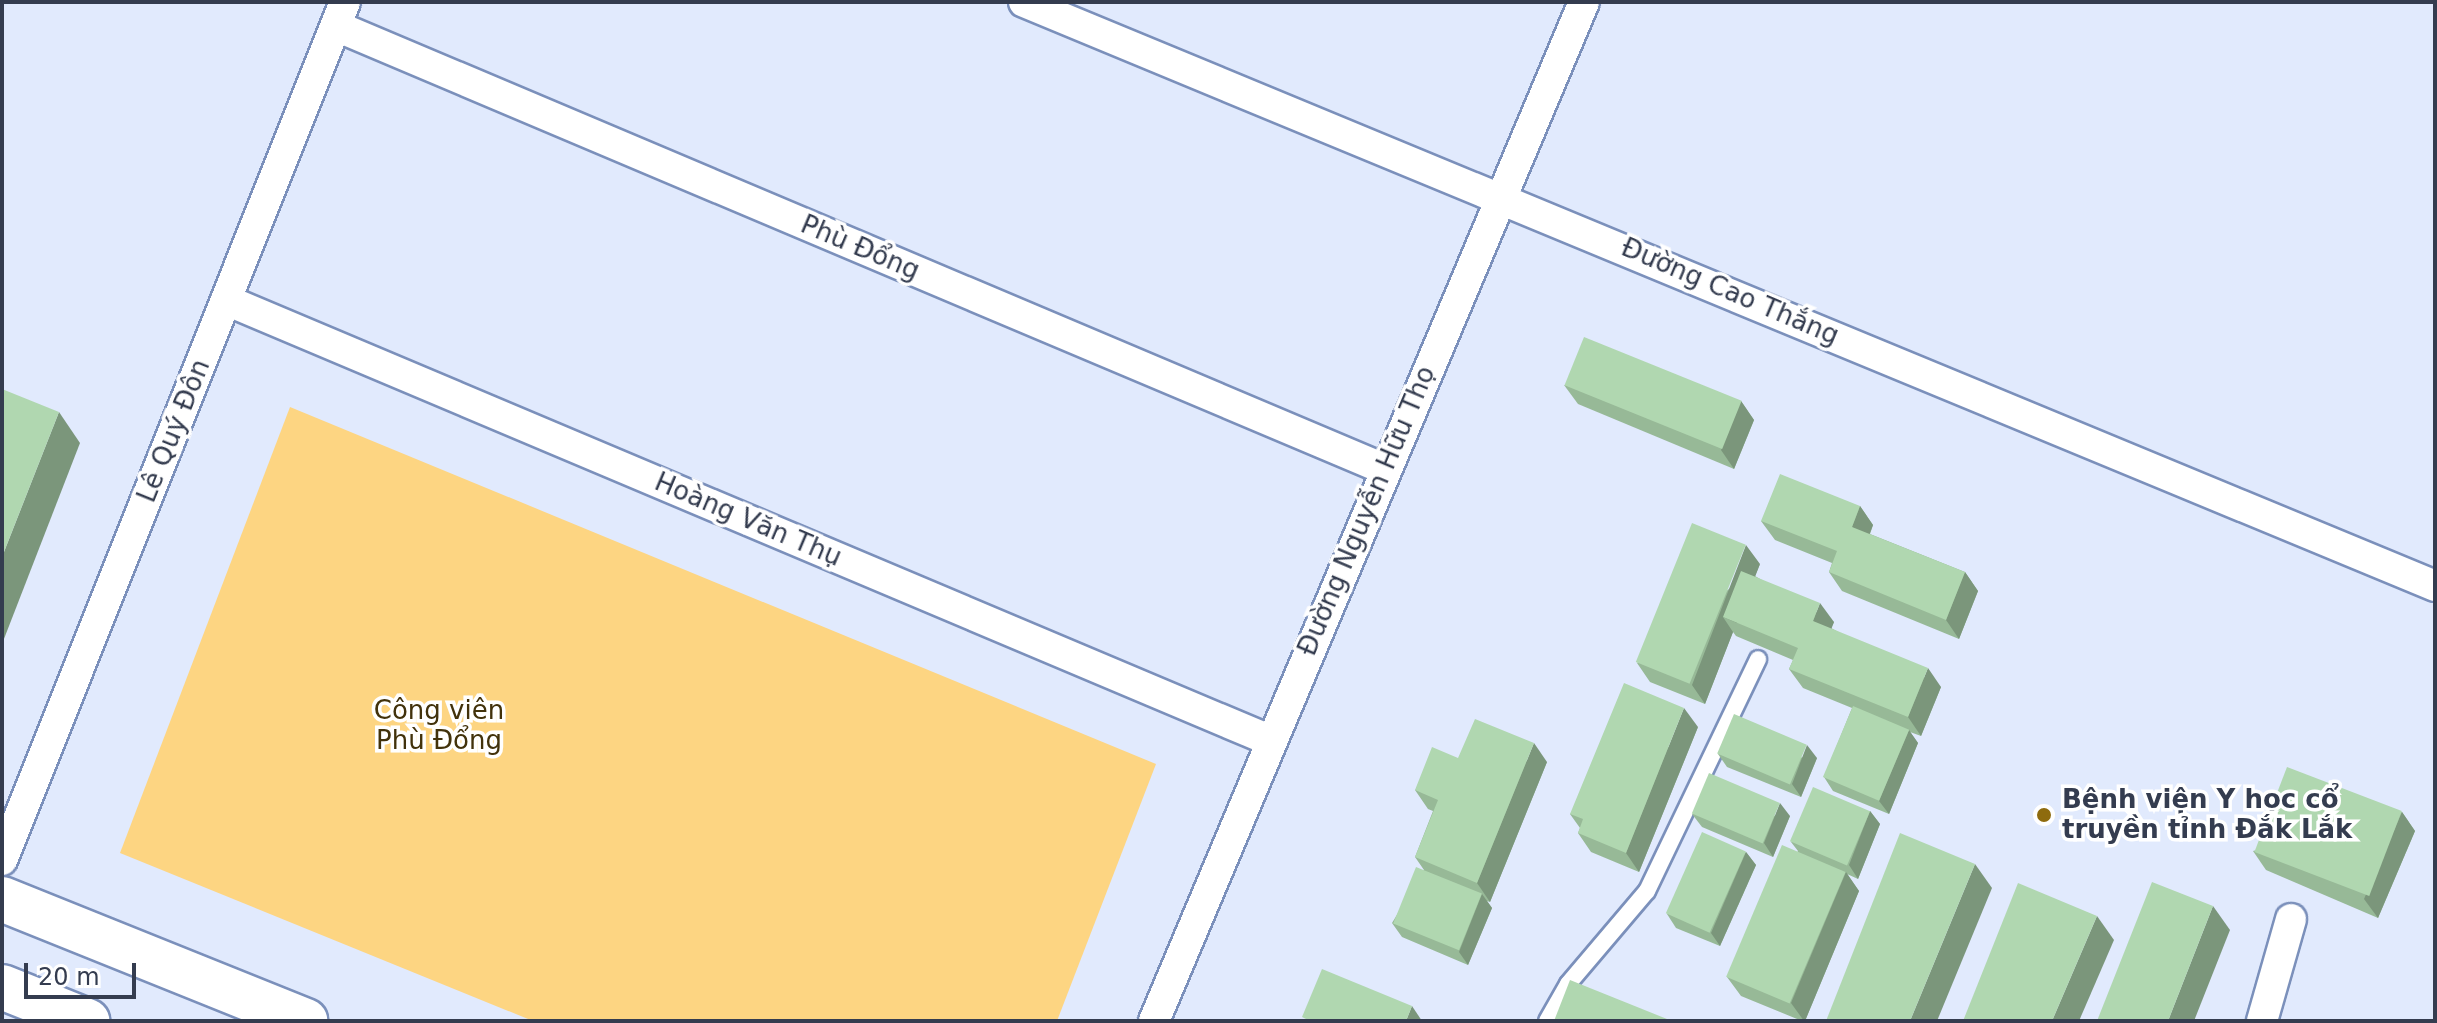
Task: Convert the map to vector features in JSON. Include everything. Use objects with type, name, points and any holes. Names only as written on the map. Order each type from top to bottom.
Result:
[{"type":"main road","points":[[2,899],[305,1021]]},
{"type":"main road","points":[[2,987],[87,1021]]},
{"type":"street","name":"Đường Cao Thắng","points":[[1024,2],[1502,197],[2435,586]]},
{"type":"street","name":"Đường Nguyễn Hữu Thọ","points":[[1154,1021],[1269,740],[1584,2]]},
{"type":"street","name":"Lê Quý Đôn","points":[[2,860],[341,14]]},
{"type":"street","name":"Phù Đổng","points":[[341,14],[1384,469]]},
{"type":"street","name":"Hoàng Văn Thụ","points":[[226,300],[1269,740]]},
{"type":"street","points":[[2262,1021],[2291,919]]},
{"type":"lane","points":[[1547,1021],[1568,984],[1647,891],[1758,659]]},
{"type":"green space","name":"Công viên Phù Đổng","points":[[290,407],[1156,764],[1057,1021],[533,1021],[120,853]]},
{"type":"building","points":[[1584,337],[1742,401],[1722,449],[1565,385]]},
{"type":"building","points":[[2,389],[59,412],[2,557]]},
{"type":"building","points":[[1780,474],[1860,506],[1852,527],[1965,572],[1946,620],[1829,572],[1837,551],[1761,521]]},
{"type":"building","points":[[1692,523],[1746,545],[1690,684],[1636,662]]},
{"type":"building","points":[[1741,571],[1820,603],[1813,621],[1928,668],[1908,717],[1789,669],[1798,648],[1723,617]]},
{"type":"building","points":[[1624,683],[1684,708],[1626,853],[1578,833],[1583,819],[1570,814]]},
{"type":"building","points":[[1853,706],[1909,730],[1879,801],[1823,777]]},
{"type":"building","points":[[1734,714],[1807,745],[1790,784],[1717,754]]},
{"type":"building","points":[[1475,719],[1534,743],[1477,883],[1415,857],[1438,800],[1415,790],[1432,747],[1458,758]]},
{"type":"building","points":[[2287,767],[2402,811],[2369,896],[2254,852]]},
{"type":"building","points":[[1709,773],[1780,803],[1763,844],[1692,814]]},
{"type":"building","points":[[1813,787],[1870,811],[1847,866],[1790,841]]},
{"type":"building","points":[[1702,832],[1746,852],[1710,933],[1666,913]]},
{"type":"building","points":[[1900,833],[1975,864],[1910,1021],[1826,1021]]},
{"type":"building","points":[[1782,845],[1846,872],[1790,1004],[1726,977]]},
{"type":"building","points":[[1416,867],[1482,894],[1459,950],[1393,924]]},
{"type":"building","points":[[2152,882],[2213,906],[2168,1021],[2097,1021]]},
{"type":"building","points":[[2018,883],[2097,916],[2052,1021],[1963,1021]]},
{"type":"building","points":[[1322,969],[1412,1006],[1406,1021],[1310,1021],[1302,1017]]},
{"type":"building","points":[[1570,980],[1672,1021],[1554,1021]]},
{"type":"place","name":"Bệnh viện Y học cổ truyền tỉnh Đắk Lắk","points":[[2044,815]]}]
